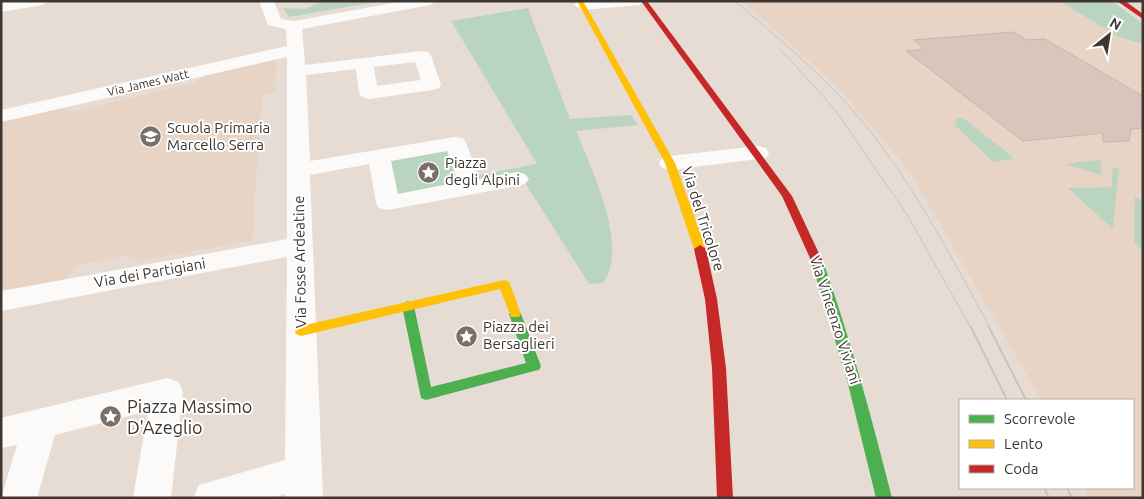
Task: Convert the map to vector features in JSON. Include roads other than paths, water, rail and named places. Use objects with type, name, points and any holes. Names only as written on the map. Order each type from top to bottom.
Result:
[{"type":"street","points":[[1,8],[42,1]]},
{"type":"street","points":[[266,1],[274,22],[295,49],[364,63]]},
{"type":"street","points":[[295,49],[430,1]]},
{"type":"street","points":[[581,3],[639,1]]},
{"type":"street","name":"Via Vincenzo Viviani","points":[[644,1],[758,153],[787,196],[816,259],[832,302],[861,401],[884,498]]},
{"type":"street","points":[[1120,1],[1143,17]]},
{"type":"street","points":[[1132,1],[1143,8]]},
{"type":"street","name":"Via del Tricolore","points":[[581,3],[670,163],[702,254],[711,299],[719,368],[725,498]]},
{"type":"street","name":"Via James Watt","points":[[1,116],[295,49]]},
{"type":"street","name":"Via Fosse Ardeatine","points":[[295,49],[299,170],[303,485]]},
{"type":"street","points":[[299,170],[455,144],[471,187]]},
{"type":"street","points":[[670,163],[758,153]]},
{"type":"street","points":[[379,156],[388,203],[517,179]]},
{"type":"street","name":"Via dei Partigiani","points":[[1,301],[299,246]]},
{"type":"street","points":[[301,331],[408,306],[504,284],[534,366],[426,394],[408,306]]},
{"type":"street","points":[[1,433],[167,392],[152,498]]},
{"type":"street","points":[[18,498],[41,424]]},
{"type":"street","points":[[212,498],[303,485]]},
{"type":"tram line","points":[[735,1],[823,79],[871,132],[909,185],[990,328]]},
{"type":"tram line","points":[[780,49],[833,107],[906,213],[971,328]]},
{"type":"tram line","points":[[971,327],[1007,399]]},
{"type":"tram line","points":[[989,327],[1025,399]]},
{"type":"tram line","points":[[1044,489],[1049,498]]},
{"type":"tram line","points":[[1068,489],[1072,498]]},
{"type":"place","name":"Scuola Primaria Marcello Serra","points":[[151,137]]},
{"type":"place","name":"Piazza degli Alpini","points":[[429,172]]},
{"type":"place","name":"Piazza dei Bersaglieri","points":[[467,336]]},
{"type":"place","name":"Piazza Massimo D'Azeglio","points":[[111,417]]}]
